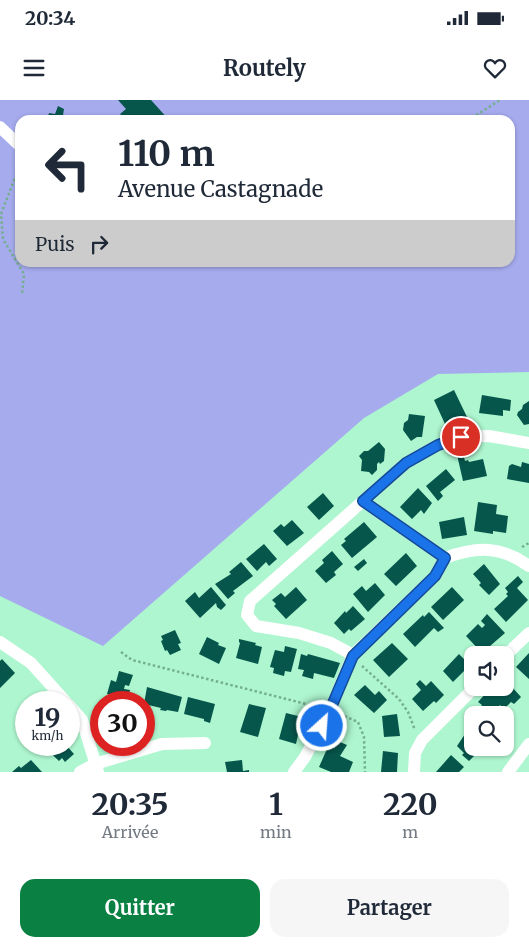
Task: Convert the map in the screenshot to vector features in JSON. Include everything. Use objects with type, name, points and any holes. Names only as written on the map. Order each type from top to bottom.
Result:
[{"type":"street","points":[[0,127],[15,141]]},
{"type":"street","points":[[353,656],[331,643],[298,633],[256,626],[247,615],[250,601],[406,463],[446,442],[461,437],[489,436],[529,443]]},
{"type":"street","points":[[363,501],[445,558]]},
{"type":"street","points":[[294,772],[305,757],[330,710],[353,656],[435,576],[445,558],[465,550],[488,550],[515,556],[529,566]]},
{"type":"street","points":[[514,647],[529,633]]},
{"type":"street","points":[[0,642],[31,663],[56,691]]},
{"type":"street","points":[[414,772],[415,753],[422,740],[466,696]]},
{"type":"street","points":[[80,718],[97,768]]},
{"type":"street","points":[[80,772],[97,768],[162,744],[205,743]]},
{"type":"street","points":[[508,772],[529,744]]},
{"type":"path","points":[[477,115],[500,100]]},
{"type":"path","points":[[15,177],[1,214],[3,239],[15,259]]},
{"type":"path","points":[[20,267],[24,274],[22,295]]},
{"type":"path","points":[[121,652],[132,660],[330,710],[358,722],[364,737],[364,772]]},
{"type":"path","points":[[353,656],[399,699],[422,740]]},
{"type":"shaded area","points":[[0,100],[529,100],[529,372],[438,374],[364,418],[103,646],[0,596]]},
{"type":"building","points":[[118,100],[151,100],[164,115],[120,114],[126,109]]},
{"type":"building","points":[[58,106],[64,109],[63,115],[48,115],[49,113],[55,114]]},
{"type":"building","points":[[454,390],[467,417],[457,421],[456,418],[445,424],[434,400]]},
{"type":"building","points":[[482,395],[511,400],[510,411],[503,410],[503,416],[479,413]]},
{"type":"building","points":[[529,401],[529,424],[524,425],[517,415],[523,405]]},
{"type":"building","points":[[409,414],[425,416],[422,437],[417,437],[411,441],[403,430],[404,423],[408,420]]},
{"type":"building","points":[[379,442],[385,449],[384,461],[377,464],[377,470],[372,475],[369,472],[361,471],[362,460],[359,456]]},
{"type":"building","points":[[461,444],[465,461],[483,459],[487,476],[463,481],[455,446]]},
{"type":"building","points":[[522,462],[529,464],[529,483],[507,479],[509,466],[512,464],[521,467]]},
{"type":"building","points":[[446,469],[455,480],[440,492],[443,496],[438,501],[426,486]]},
{"type":"building","points":[[418,488],[432,503],[424,514],[421,510],[412,519],[400,507]]},
{"type":"building","points":[[323,493],[334,506],[319,520],[307,507]]},
{"type":"building","points":[[478,502],[497,505],[496,514],[508,516],[506,533],[493,531],[493,534],[474,531]]},
{"type":"building","points":[[464,517],[467,535],[442,539],[439,522]]},
{"type":"building","points":[[292,520],[304,533],[287,546],[273,531],[281,524],[284,527]]},
{"type":"building","points":[[364,522],[377,537],[352,558],[341,545],[346,541],[344,539]]},
{"type":"building","points":[[264,544],[277,559],[269,566],[266,562],[257,571],[246,559]]},
{"type":"building","points":[[332,551],[343,564],[334,572],[336,575],[326,583],[315,571],[324,563],[322,560]]},
{"type":"building","points":[[406,553],[417,566],[396,586],[384,574]]},
{"type":"building","points":[[364,559],[367,563],[358,571],[354,567]]},
{"type":"building","points":[[241,562],[253,576],[233,591],[235,593],[228,599],[215,584],[231,574],[229,572]]},
{"type":"building","points":[[484,564],[500,584],[489,595],[479,585],[481,583],[473,574]]},
{"type":"building","points":[[518,576],[523,582],[517,588],[528,600],[506,622],[494,609],[508,596],[505,588]]},
{"type":"building","points":[[375,583],[385,595],[368,612],[353,594],[362,586],[366,591]]},
{"type":"building","points":[[211,587],[226,605],[221,610],[217,607],[216,603],[200,618],[185,601],[195,592],[199,598]]},
{"type":"building","points":[[296,587],[307,600],[286,619],[274,606],[276,604],[272,600],[281,593],[285,597]]},
{"type":"building","points":[[452,587],[464,600],[443,620],[431,607]]},
{"type":"building","points":[[353,606],[365,619],[351,631],[349,629],[344,634],[334,623],[345,611],[346,613]]},
{"type":"building","points":[[429,612],[444,628],[438,632],[434,628],[415,647],[403,634],[423,615],[424,617]]},
{"type":"building","points":[[487,614],[505,633],[490,646],[475,646],[466,636],[478,624],[482,628],[485,625],[481,621]]},
{"type":"building","points":[[175,630],[181,643],[178,644],[181,650],[170,655],[167,650],[165,651],[161,636]]},
{"type":"building","points":[[207,637],[226,648],[219,664],[199,654]]},
{"type":"building","points":[[239,639],[256,643],[255,645],[262,647],[258,664],[236,658],[240,643]]},
{"type":"building","points":[[392,643],[408,659],[389,677],[373,660]]},
{"type":"building","points":[[285,646],[297,649],[291,672],[285,671],[284,676],[273,673],[274,668],[270,667],[275,650],[284,652]]},
{"type":"building","points":[[529,653],[529,679],[516,667]]},
{"type":"building","points":[[301,654],[307,656],[308,654],[340,663],[334,678],[314,673],[313,679],[302,676],[304,670],[298,669]]},
{"type":"building","points":[[459,654],[464,659],[464,671],[453,682],[443,671]]},
{"type":"building","points":[[2,659],[15,673],[0,688],[0,661]]},
{"type":"building","points":[[119,671],[133,675],[129,686],[125,685],[124,689],[130,691],[108,691],[111,680],[116,682]]},
{"type":"building","points":[[420,680],[426,686],[431,681],[444,695],[436,703],[434,701],[423,711],[412,699],[421,690],[416,684]]},
{"type":"building","points":[[365,685],[375,695],[379,691],[387,700],[374,713],[354,695]]},
{"type":"building","points":[[147,687],[182,697],[178,712],[160,710],[161,708],[155,707],[155,691],[146,691]]},
{"type":"building","points":[[514,689],[521,697],[514,704],[511,702],[507,706],[481,706],[478,702],[483,696],[514,696]]},
{"type":"building","points":[[188,697],[215,704],[210,723],[204,721],[204,719],[184,714]]},
{"type":"building","points":[[249,704],[266,708],[258,737],[240,732]]},
{"type":"building","points":[[286,713],[302,717],[296,744],[279,739]]},
{"type":"building","points":[[397,714],[400,736],[384,737],[382,716]]},
{"type":"building","points":[[464,736],[464,753],[457,746]]},
{"type":"building","points":[[333,739],[347,745],[340,756],[353,762],[349,772],[331,772],[319,767]]},
{"type":"building","points":[[383,751],[398,753],[397,772],[381,772]]},
{"type":"building","points":[[464,753],[464,756],[474,756],[469,761],[462,755]]},
{"type":"building","points":[[451,755],[464,767],[459,772],[436,772]]},
{"type":"building","points":[[54,756],[72,756],[65,762],[62,758],[59,761]]},
{"type":"building","points":[[31,760],[42,772],[12,772],[19,766],[21,768]]},
{"type":"building","points":[[242,760],[243,771],[249,770],[249,772],[227,772],[225,762]]},
{"type":"route","points":[[322,726],[353,656],[435,576],[445,558],[363,501],[406,463],[438,445],[461,437]]}]
